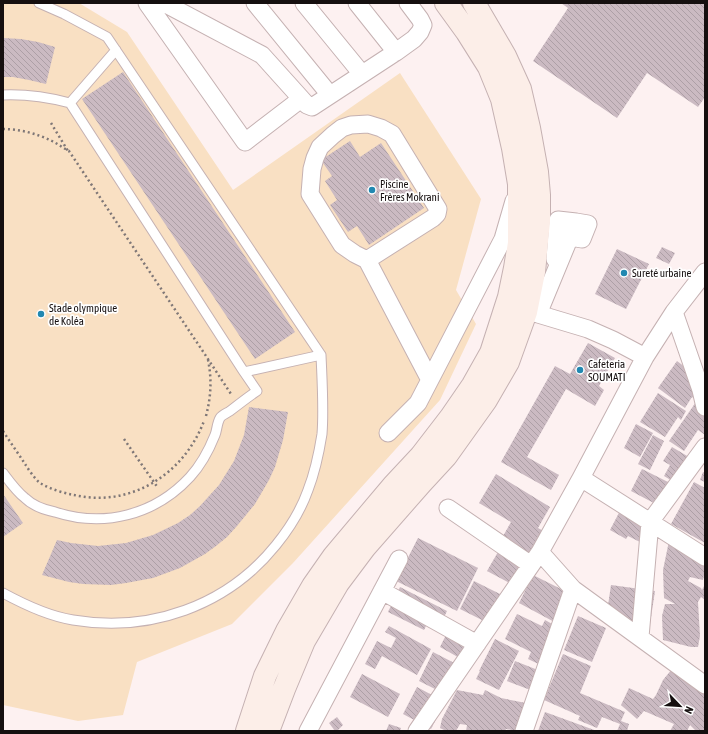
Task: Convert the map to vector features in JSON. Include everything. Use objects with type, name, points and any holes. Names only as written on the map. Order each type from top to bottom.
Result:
[{"type":"main road","points":[[446,3],[467,32],[489,67],[502,99],[519,184],[519,243],[516,268],[509,297],[523,311]]},
{"type":"main road","points":[[268,731],[304,641],[338,583],[365,547],[446,456],[486,400],[508,362],[523,311],[534,272],[539,221],[537,172],[520,89],[504,56],[474,3]]},
{"type":"main road","points":[[247,731],[265,676],[287,631],[313,586],[334,556],[393,486],[421,456],[452,416],[473,385],[491,353],[523,311]]},
{"type":"street","points":[[147,3],[245,142],[301,99]]},
{"type":"street","points":[[164,3],[262,55],[306,105],[312,107],[414,39],[420,32],[423,25],[408,3]]},
{"type":"street","points":[[255,3],[330,95]]},
{"type":"street","points":[[304,3],[362,74]]},
{"type":"street","points":[[357,3],[396,52]]},
{"type":"street","points":[[367,260],[433,218],[437,214],[438,208],[392,134],[381,128],[368,124],[351,125],[342,128],[320,147],[312,169],[310,194],[342,245],[367,260],[430,380]]},
{"type":"street","points":[[388,433],[418,403],[503,239],[519,184]]},
{"type":"street","points":[[573,230],[558,220],[554,276],[523,311],[588,329],[645,357]]},
{"type":"street","points":[[417,731],[535,559],[581,478],[645,357],[674,312],[705,272]]},
{"type":"street","points":[[674,312],[703,390],[705,408]]},
{"type":"street","points":[[640,637],[650,522],[705,447]]},
{"type":"street","points":[[581,478],[705,557]]},
{"type":"street","points":[[448,508],[535,559],[573,589],[705,685]]},
{"type":"street","points":[[308,731],[400,559]]},
{"type":"street","points":[[524,731],[573,589]]},
{"type":"street","points":[[382,591],[477,644]]},
{"type":"lane","points":[[3,593],[48,614],[72,620],[96,623],[128,623],[153,620],[196,607],[223,592],[246,576],[267,556],[284,535],[297,514],[308,491],[317,463],[322,434],[321,355],[107,37],[64,14],[39,3]]},
{"type":"lane","points":[[70,103],[116,50]]},
{"type":"lane","points":[[3,96],[35,96],[52,98],[70,103],[256,391],[220,418],[210,448],[191,476],[179,488],[147,508],[129,515],[111,518],[85,519],[68,517],[45,509],[25,499],[3,473]]},
{"type":"lane","points":[[244,372],[321,355]]},
{"type":"path","points":[[52,123],[69,151],[231,394]]},
{"type":"path","points":[[3,129],[22,131],[38,135],[69,151]]},
{"type":"path","points":[[3,431],[33,475],[39,482],[52,489],[66,494],[88,497],[124,495],[138,490],[154,482],[174,467],[193,444],[200,432],[209,404],[210,375],[206,356]]},
{"type":"path","points":[[124,439],[165,498]]},
{"type":"shaded area","points":[[3,3],[79,3],[127,32],[233,190],[400,73],[481,199],[456,290],[476,324],[440,400],[293,563],[232,624],[137,662],[123,715],[78,721],[3,705]]},
{"type":"building","points":[[561,3],[705,3],[705,97],[698,107],[647,73],[617,118],[533,61],[568,8]]},
{"type":"building","points":[[3,38],[21,39],[55,47],[46,84],[13,77],[3,77]]},
{"type":"building","points":[[123,72],[295,332],[255,359],[82,99]]},
{"type":"building","name":"Piscine Frères Mokrani","points":[[350,141],[360,157],[381,143],[424,208],[369,245],[357,226],[348,232],[330,205],[337,200],[325,181],[332,176],[321,160]]},
{"type":"building","points":[[662,247],[675,253],[669,264],[656,258]]},
{"type":"building","points":[[617,249],[649,264],[626,309],[595,294]]},
{"type":"building","points":[[588,343],[615,358],[599,386],[604,390],[595,406],[566,389],[527,457],[559,475],[551,490],[501,462],[555,366],[570,374]]},
{"type":"building","points":[[677,361],[705,382],[699,402],[692,397],[685,408],[658,388]]},
{"type":"building","points":[[658,393],[686,411],[681,420],[678,417],[665,437],[640,422]]},
{"type":"building","points":[[696,402],[705,414],[705,435],[698,430],[684,451],[669,441]]},
{"type":"building","points":[[249,407],[288,412],[283,440],[275,467],[255,504],[227,537],[216,546],[180,568],[153,578],[126,583],[111,585],[83,584],[42,575],[57,540],[98,546],[126,543],[153,535],[178,523],[190,515],[219,485],[234,461],[244,435]]},
{"type":"building","points":[[636,424],[653,433],[640,457],[624,448]]},
{"type":"building","points":[[653,435],[664,441],[650,470],[638,464]]},
{"type":"building","points":[[672,447],[699,463],[684,488],[664,476],[670,465],[663,461]]},
{"type":"building","points":[[642,469],[680,488],[669,511],[631,491]]},
{"type":"building","points":[[703,472],[705,473],[705,482],[700,480]]},
{"type":"building","points":[[496,474],[550,507],[538,528],[547,533],[533,557],[502,538],[511,522],[479,503]]},
{"type":"building","points":[[694,482],[705,488],[705,543],[671,524]]},
{"type":"building","points":[[3,494],[23,523],[3,537]]},
{"type":"building","points":[[622,507],[660,527],[650,547],[628,536],[626,539],[610,530]]},
{"type":"building","points":[[418,538],[478,568],[457,611],[396,581]]},
{"type":"building","points":[[669,541],[705,555],[705,571],[703,580],[690,577],[688,581],[702,590],[705,584],[705,600],[701,597],[698,602],[700,636],[698,647],[691,647],[663,640],[662,616],[665,604],[675,604],[664,598],[663,570]]},
{"type":"building","points":[[502,545],[531,560],[517,587],[487,571]]},
{"type":"building","points":[[533,575],[567,592],[558,624],[519,603]]},
{"type":"building","points":[[474,581],[502,595],[488,623],[460,609]]},
{"type":"building","points":[[611,585],[655,591],[648,637],[606,619]]},
{"type":"building","points":[[400,587],[447,611],[439,627],[428,622],[424,630],[388,612]]},
{"type":"building","points":[[517,614],[542,626],[545,620],[554,625],[549,669],[528,659],[531,652],[505,639]]},
{"type":"building","points":[[578,616],[606,628],[592,662],[564,650]]},
{"type":"building","points":[[453,621],[486,638],[472,665],[440,647]]},
{"type":"building","points":[[389,626],[431,649],[417,675],[382,656],[375,669],[365,664],[377,641],[391,648],[396,638],[385,632]]},
{"type":"building","points":[[495,639],[519,651],[499,690],[476,679]]},
{"type":"building","points":[[433,652],[462,667],[447,695],[419,681]]},
{"type":"building","points":[[563,654],[591,666],[580,693],[625,712],[621,721],[629,724],[627,731],[617,731],[620,724],[602,717],[597,728],[578,720],[580,716],[544,700]]},
{"type":"building","points":[[515,661],[548,674],[541,694],[507,681]]},
{"type":"building","points":[[672,669],[705,691],[705,731],[696,731],[690,725],[687,731],[670,731],[674,724],[644,711],[637,719],[621,705],[629,688],[653,699],[663,680]]},
{"type":"building","points":[[362,674],[400,694],[388,717],[350,697]]},
{"type":"building","points":[[417,687],[445,702],[431,729],[403,714]]},
{"type":"building","points":[[457,690],[483,695],[485,690],[501,698],[531,704],[517,731],[506,729],[505,731],[466,731],[467,725],[460,724],[456,731],[446,731],[440,728],[442,719]]},
{"type":"building","points":[[545,712],[597,731],[538,731]]},
{"type":"building","points":[[337,717],[343,725],[335,731],[329,723]]},
{"type":"building","points":[[389,724],[401,728],[400,731],[386,731]]},
{"type":"place","name":"Piscine Frères Mokrani","points":[[372,190]]},
{"type":"place","name":"Sureté urbaine","points":[[624,273]]},
{"type":"place","name":"Stade olympique de Koléa","points":[[41,314]]},
{"type":"place","name":"Cafeteria SOUMATI","points":[[580,370]]}]
